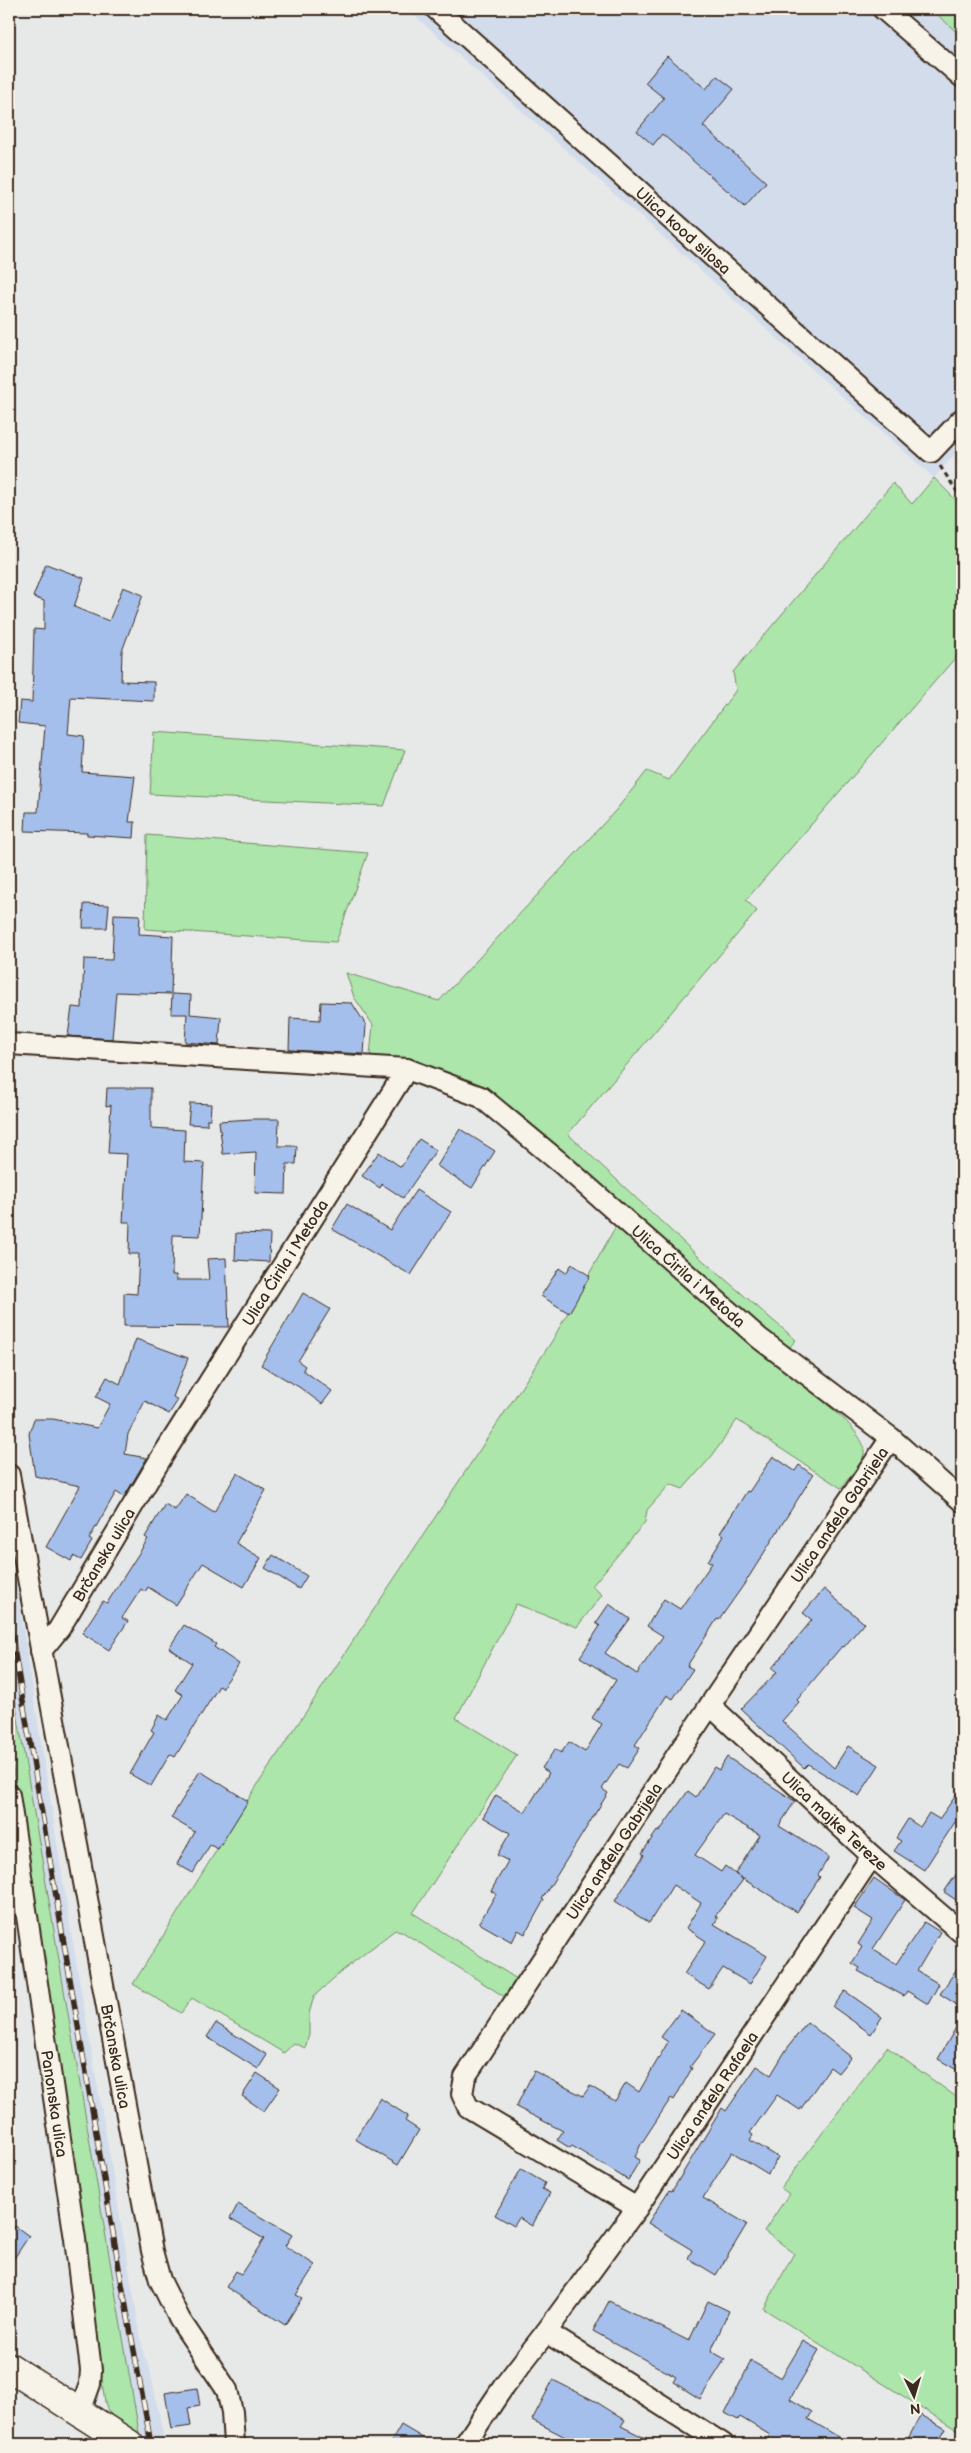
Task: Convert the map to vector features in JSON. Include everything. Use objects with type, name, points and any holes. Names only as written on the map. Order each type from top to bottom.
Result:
[{"type":"main road","points":[[9,2367],[80,2412],[123,2443]]},
{"type":"street","name":"Ulica kood silosa","points":[[436,9],[931,452]]},
{"type":"street","points":[[883,9],[962,76]]},
{"type":"street","points":[[931,452],[962,419]]},
{"type":"street","name":"Ulica Ćirila i Metoda","points":[[9,1044],[406,1068],[457,1086],[481,1097],[496,1107],[759,1338],[892,1438],[962,1501]]},
{"type":"street","name":"Ulica Ćirila i Metoda","points":[[163,1455],[406,1068]]},
{"type":"street","name":"Ulica anđela Gabrijela","points":[[637,2208],[468,2108],[462,2094],[465,2077],[710,1705],[892,1438]]},
{"type":"street","name":"Brčanska ulica","points":[[41,1651],[60,1629],[163,1455]]},
{"type":"street","name":"Brčanska ulica","points":[[9,1474],[152,2251],[160,2280],[180,2320],[196,2340],[227,2390],[232,2412],[234,2444]]},
{"type":"street","name":"Ulica majke Tereze","points":[[710,1705],[872,1856],[962,1933]]},
{"type":"street","name":"Panonska ulica","points":[[9,1795],[75,2239],[91,2370],[90,2384],[80,2412]]},
{"type":"street","name":"Ulica anđela Rafaela","points":[[465,2444],[504,2386],[637,2208],[872,1856]]},
{"type":"street","points":[[546,2332],[723,2444]]},
{"type":"path","points":[[931,452],[962,499]]},
{"type":"shaded area","points":[[407,9],[931,9],[962,37],[962,446],[934,478]]},
{"type":"shaded area","points":[[9,1539],[71,1932],[144,2356],[150,2369],[165,2444],[141,2444],[9,1665]]},
{"type":"green space","points":[[931,9],[962,9],[962,37]]},
{"type":"green space","points":[[934,478],[955,499],[962,510],[962,650],[746,900],[757,911],[568,1134],[699,1257],[796,1340],[787,1350],[647,1230],[589,1174],[546,1138],[408,1061],[370,1055],[373,1025],[354,997],[346,973],[439,1001],[616,810],[647,771],[669,780],[736,690],[733,672],[893,483],[912,504]]},
{"type":"green space","points":[[154,732],[405,750],[384,806],[150,794]]},
{"type":"green space","points":[[147,835],[368,853],[336,942],[145,929]]},
{"type":"green space","points":[[617,1224],[844,1419],[861,1439],[864,1454],[861,1461],[841,1488],[737,1420],[712,1456],[683,1489],[670,1484],[647,1510],[645,1522],[592,1586],[602,1595],[577,1627],[516,1604],[456,1718],[517,1755],[413,1913],[520,1981],[508,1999],[401,1931],[395,1930],[342,1971],[314,1996],[309,2014],[309,2035],[305,2048],[294,2043],[284,2053],[192,1998],[181,2013],[133,1984],[258,1784],[552,1341]]},
{"type":"green space","points":[[9,1665],[141,2444],[108,2411],[105,2402],[9,1743]]},
{"type":"green space","points":[[887,2047],[962,2101],[962,2433],[764,2309],[794,2253],[764,2231],[789,2194],[781,2188]]},
{"type":"building","points":[[667,56],[706,89],[717,76],[734,89],[703,126],[766,182],[745,206],[662,134],[653,145],[637,131],[664,98],[645,83]]},
{"type":"building","points":[[46,564],[84,578],[74,607],[109,621],[123,587],[143,595],[122,651],[121,681],[154,682],[154,701],[71,697],[68,734],[84,736],[82,772],[135,776],[129,822],[135,822],[134,838],[87,835],[87,833],[25,831],[26,812],[38,812],[45,726],[18,723],[20,701],[32,702],[34,629],[44,630],[44,601],[33,597]]},
{"type":"building","points":[[84,904],[109,905],[107,928],[83,928]]},
{"type":"building","points":[[114,914],[140,915],[139,934],[173,936],[171,994],[116,992],[112,1039],[68,1036],[72,1007],[82,1008],[84,959],[112,960]]},
{"type":"building","points":[[172,994],[191,995],[190,1014],[221,1017],[219,1045],[185,1042],[187,1014],[171,1014]]},
{"type":"building","points":[[321,1002],[352,1003],[366,1025],[364,1054],[289,1050],[290,1018],[320,1020]]},
{"type":"building","points":[[107,1088],[151,1088],[151,1128],[185,1130],[184,1162],[204,1163],[200,1236],[173,1235],[172,1275],[176,1275],[176,1280],[209,1280],[207,1259],[226,1258],[229,1327],[124,1326],[124,1293],[137,1294],[139,1254],[129,1254],[130,1222],[123,1222],[127,1154],[108,1153],[111,1105],[106,1106]]},
{"type":"building","points":[[190,1103],[211,1104],[210,1119],[207,1119],[207,1125],[188,1124]]},
{"type":"building","points":[[279,1119],[278,1146],[297,1146],[296,1164],[287,1164],[286,1194],[255,1193],[256,1152],[223,1154],[219,1121]]},
{"type":"building","points":[[460,1129],[495,1151],[472,1188],[437,1166]]},
{"type":"building","points":[[419,1139],[436,1150],[403,1198],[382,1184],[380,1188],[362,1176],[379,1152],[401,1167]]},
{"type":"building","points":[[416,1190],[451,1212],[411,1275],[332,1229],[347,1204],[390,1230]]},
{"type":"building","points":[[236,1233],[270,1234],[269,1262],[235,1260]]},
{"type":"building","points":[[572,1264],[590,1276],[569,1313],[541,1296],[559,1268],[566,1273]]},
{"type":"building","points":[[303,1293],[330,1309],[298,1361],[305,1366],[303,1370],[332,1391],[322,1404],[299,1387],[261,1365]]},
{"type":"building","points":[[136,1339],[188,1358],[173,1397],[178,1400],[169,1414],[145,1401],[128,1434],[125,1454],[147,1458],[124,1497],[116,1492],[89,1539],[92,1541],[81,1560],[73,1556],[71,1561],[46,1547],[80,1486],[35,1476],[29,1434],[34,1419],[53,1419],[97,1428],[110,1404],[96,1397],[107,1377],[120,1384]]},
{"type":"building","points":[[773,1456],[795,1471],[799,1465],[813,1475],[745,1583],[719,1620],[717,1619],[687,1666],[693,1669],[673,1699],[667,1695],[635,1745],[640,1748],[627,1768],[619,1764],[602,1789],[608,1793],[542,1899],[544,1900],[525,1934],[518,1930],[512,1942],[479,1923],[496,1894],[491,1891],[508,1861],[497,1855],[510,1833],[483,1817],[496,1795],[525,1812],[549,1773],[542,1768],[555,1749],[561,1753],[569,1742],[585,1752],[602,1724],[592,1718],[616,1680],[580,1657],[600,1626],[596,1623],[609,1604],[630,1619],[605,1653],[637,1674],[663,1636],[647,1626],[664,1599],[680,1609],[712,1563],[708,1561],[724,1535],[720,1533],[747,1491],[749,1492]]},
{"type":"building","points":[[237,1473],[266,1490],[236,1543],[261,1558],[244,1587],[203,1563],[176,1605],[148,1587],[145,1592],[141,1589],[122,1618],[128,1621],[109,1650],[82,1633],[103,1601],[107,1603],[148,1539],[145,1537],[165,1504],[175,1510],[186,1494],[214,1512]]},
{"type":"building","points":[[273,1555],[307,1576],[299,1589],[265,1568]]},
{"type":"building","points":[[824,1589],[864,1623],[844,1647],[842,1646],[782,1721],[834,1768],[848,1746],[879,1765],[859,1796],[808,1764],[804,1768],[741,1709],[777,1672],[772,1668],[812,1620],[803,1613]]},
{"type":"building","points":[[184,1625],[216,1644],[214,1647],[239,1664],[222,1688],[219,1686],[175,1757],[170,1754],[151,1786],[130,1774],[154,1732],[151,1730],[159,1715],[167,1720],[183,1695],[175,1690],[192,1663],[169,1648]]},
{"type":"building","points":[[727,1757],[795,1801],[779,1826],[829,1857],[818,1875],[820,1877],[797,1912],[736,1875],[743,1880],[715,1916],[718,1918],[714,1924],[767,1956],[750,1984],[723,1968],[709,1989],[684,1974],[706,1941],[686,1928],[701,1903],[673,1885],[649,1923],[615,1901],[644,1855],[642,1853],[688,1791],[696,1797],[714,1767],[719,1770]],"holes":[[[724,1814],[760,1835],[735,1874],[725,1866],[721,1872],[695,1855]]]},
{"type":"building","points":[[200,1771],[248,1801],[218,1849],[210,1845],[193,1873],[177,1864],[195,1832],[171,1818]]},
{"type":"building","points":[[962,1787],[962,1828],[955,1822],[924,1870],[894,1851],[901,1841],[896,1838],[908,1819],[920,1827],[929,1813],[939,1819]]},
{"type":"building","points":[[962,1866],[962,1904],[944,1892]]},
{"type":"building","points":[[874,1878],[905,1900],[873,1949],[896,1964],[924,1922],[940,1932],[917,1971],[939,1984],[928,2004],[907,1991],[904,1996],[858,1971],[860,1968],[852,1963],[862,1947],[858,1944],[873,1920],[854,1908]]},
{"type":"building","points":[[962,1961],[962,2008],[940,1994]]},
{"type":"building","points":[[845,1991],[882,2017],[871,2034],[833,2007]]},
{"type":"building","points":[[681,2010],[715,2034],[690,2067],[692,2068],[674,2100],[671,2098],[641,2144],[635,2157],[640,2160],[628,2180],[572,2146],[570,2148],[557,2140],[563,2131],[516,2107],[534,2071],[583,2096],[590,2086],[615,2101],[626,2083],[639,2092],[668,2042],[661,2037]]},
{"type":"building","points":[[962,2017],[962,2073],[938,2059]]},
{"type":"building","points":[[807,2022],[851,2057],[838,2073],[830,2067],[800,2110],[777,2095],[750,2133],[753,2135],[750,2140],[778,2157],[768,2174],[732,2152],[703,2198],[747,2224],[716,2275],[688,2258],[692,2250],[648,2223],[669,2190],[672,2191],[722,2108],[726,2111],[757,2066],[771,2075],[786,2050]]},
{"type":"building","points":[[216,2023],[267,2055],[258,2069],[207,2037]]},
{"type":"building","points":[[257,2073],[280,2088],[264,2111],[242,2096]]},
{"type":"building","points":[[380,2098],[408,2116],[405,2121],[419,2130],[398,2165],[355,2139]]},
{"type":"building","points":[[521,2169],[545,2183],[542,2189],[550,2193],[532,2226],[519,2218],[514,2226],[495,2215]]},
{"type":"building","points":[[238,2204],[292,2235],[285,2246],[315,2265],[296,2295],[302,2298],[285,2325],[226,2287],[236,2271],[241,2274],[264,2239],[230,2219]]},
{"type":"building","points":[[15,2226],[29,2236],[9,2266],[9,2236]]},
{"type":"building","points":[[609,2301],[689,2341],[708,2301],[729,2311],[711,2351],[725,2359],[700,2399],[673,2382],[676,2377],[593,2331]]},
{"type":"building","points":[[803,2341],[819,2350],[790,2399],[812,2412],[808,2419],[851,2444],[764,2444],[770,2435],[740,2417],[738,2420],[725,2413],[751,2361],[781,2378]]},
{"type":"building","points":[[553,2380],[595,2401],[625,2420],[621,2426],[657,2444],[579,2444],[532,2420]]},
{"type":"building","points":[[197,2388],[200,2406],[188,2408],[191,2426],[171,2429],[165,2393]]},
{"type":"building","points":[[921,2415],[946,2429],[937,2444],[905,2444]]},
{"type":"building","points":[[401,2425],[433,2444],[390,2444]]},
{"type":"railway","points":[[9,1619],[119,2268],[151,2444]]}]
